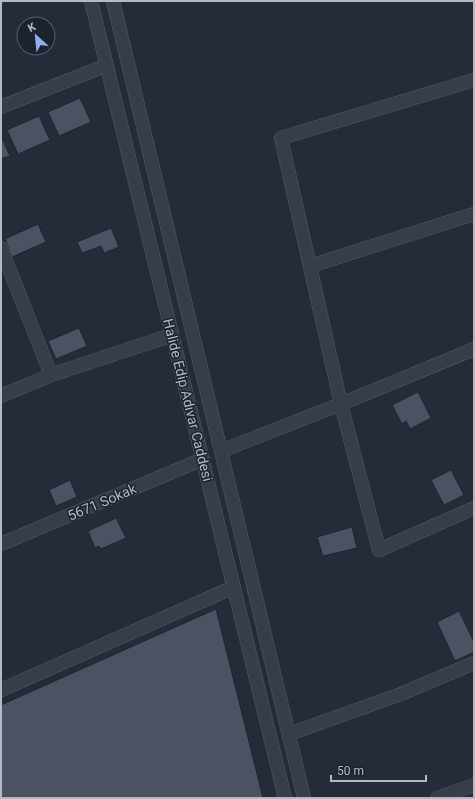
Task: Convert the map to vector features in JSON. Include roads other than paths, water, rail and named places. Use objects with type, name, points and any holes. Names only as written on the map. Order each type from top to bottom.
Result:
[{"type":"street","name":"Halide Edip Adıvar Caddesi","points":[[91,1],[285,798]]},
{"type":"street","name":"Halide Edip Adıvar Caddesi","points":[[113,1],[304,798]]},
{"type":"street","points":[[1,107],[107,65]]},
{"type":"street","points":[[474,80],[281,138],[342,404],[379,550],[474,508]]},
{"type":"street","points":[[310,266],[473,216]]},
{"type":"street","points":[[1,248],[51,375]]},
{"type":"street","points":[[1,396],[51,375],[172,335]]},
{"type":"street","points":[[221,451],[342,404],[474,349]]},
{"type":"street","name":"5671 Sokak","points":[[1,544],[203,459]]},
{"type":"street","points":[[1,690],[234,587]]},
{"type":"street","points":[[289,734],[401,694],[474,663]]},
{"type":"street","points":[[438,798],[474,785]]}]
